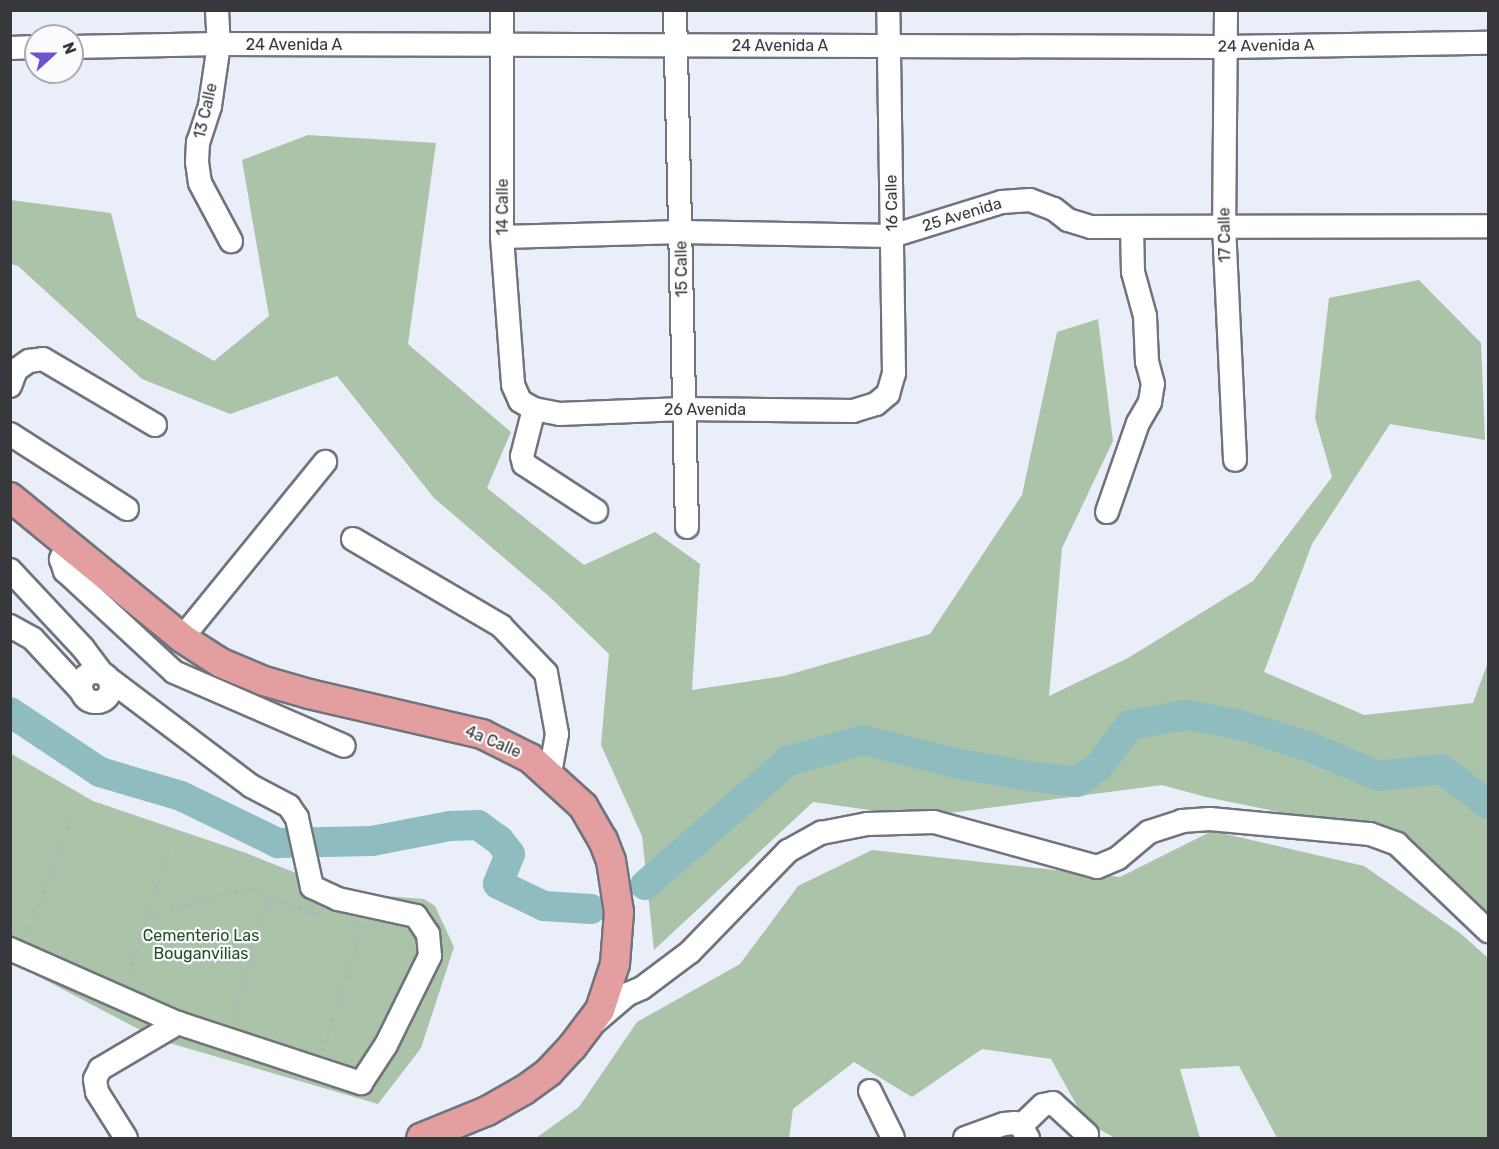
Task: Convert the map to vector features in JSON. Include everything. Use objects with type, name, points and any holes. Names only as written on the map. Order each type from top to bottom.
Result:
[{"type":"main road","name":"4a Calle","points":[[10,497],[182,638],[221,663],[264,681],[482,734],[531,758],[550,773],[583,806],[603,840],[615,881],[619,939],[609,986],[600,1010],[589,1028],[549,1072],[524,1090],[487,1111],[421,1138]]},
{"type":"street","name":"13 Calle","points":[[216,10],[219,44],[210,106],[198,142],[197,162],[200,183],[231,241]]},
{"type":"street","name":"14 Calle","points":[[502,10],[502,237],[513,385],[527,405]]},
{"type":"street","name":"15 Calle","points":[[675,10],[682,232],[683,409],[687,527]]},
{"type":"street","name":"16 Calle","points":[[888,10],[894,373],[888,394]]},
{"type":"street","name":"17 Calle","points":[[1226,10],[1224,226],[1235,460]]},
{"type":"street","name":"24 Avenida A","points":[[84,47],[219,44],[1225,47],[1488,43]]},
{"type":"street","name":"25 Avenida","points":[[502,237],[682,232],[892,236],[1002,202],[1030,200],[1054,209],[1068,220],[1092,227],[1132,229],[1224,226],[1488,226]]},
{"type":"street","points":[[1107,512],[1138,423],[1150,402],[1153,384],[1147,362],[1145,316],[1133,272],[1132,229]]},
{"type":"street","points":[[10,386],[16,370],[29,361],[43,359],[155,425]]},
{"type":"street","name":"26 Avenida","points":[[527,405],[559,414],[683,409],[853,411],[876,404],[888,394]]},
{"type":"street","points":[[527,405],[522,456],[524,464],[596,511]]},
{"type":"street","points":[[10,434],[127,509]]},
{"type":"street","points":[[182,638],[325,462]]},
{"type":"street","points":[[353,539],[501,626],[546,673],[556,734],[550,773]]},
{"type":"street","points":[[68,544],[61,560],[65,571],[174,672],[344,746]]},
{"type":"street","points":[[10,570],[106,676],[251,786],[289,806],[297,818],[317,889],[338,899],[416,916],[428,934],[430,956],[386,1045],[361,1083],[178,1023],[16,952]]},
{"type":"street","points":[[10,626],[33,639],[82,692],[82,683],[87,675],[106,676]]},
{"type":"street","points":[[589,1028],[628,994],[642,988],[690,952],[788,851],[822,833],[867,824],[934,822],[1097,867],[1118,858],[1149,832],[1182,821],[1210,819],[1370,834],[1397,844],[1488,931]]},
{"type":"street","points":[[126,1138],[97,1092],[95,1079],[100,1069],[178,1023]]},
{"type":"street","points":[[870,1091],[893,1138]]},
{"type":"street","points":[[965,1138],[1004,1124],[1024,1132],[1043,1105],[1053,1103],[1087,1134]]},
{"type":"path","points":[[16,952],[72,816]]},
{"type":"path","points":[[121,999],[169,847]]},
{"type":"path","points":[[148,915],[249,888],[330,917]]},
{"type":"path","points":[[309,911],[317,889]]},
{"type":"path","points":[[227,1040],[268,896]]},
{"type":"path","points":[[317,1069],[362,927],[341,921]]},
{"type":"green space","points":[[308,135],[436,143],[408,344],[511,432],[487,488],[584,565],[655,532],[700,564],[692,690],[784,676],[930,634],[1022,495],[1057,332],[1098,319],[1113,441],[1062,548],[1049,696],[1128,658],[1253,581],[1332,477],[1315,418],[1329,298],[1419,280],[1481,343],[1485,440],[1390,424],[1312,544],[1264,672],[1364,715],[1473,703],[1488,662],[1488,916],[1400,837],[1206,797],[1162,785],[919,817],[813,802],[654,950],[642,836],[601,745],[609,654],[551,598],[434,498],[337,376],[230,414],[142,379],[18,266],[11,264],[10,200],[111,213],[137,317],[214,361],[269,316],[242,160]]},
{"type":"green space","name":"Cementerio Las Bouganvilias","points":[[10,753],[93,801],[246,853],[346,893],[424,899],[435,906],[454,947],[421,1048],[378,1104],[159,1040],[11,962]]},
{"type":"green space","points":[[1212,831],[1364,866],[1460,933],[1488,958],[1488,1138],[1277,1138],[1239,1066],[1180,1069],[1200,1138],[1115,1138],[1086,1122],[1051,1059],[982,1049],[912,1097],[854,1062],[793,1109],[789,1138],[536,1138],[579,1107],[637,1022],[740,964],[798,886],[872,850],[1120,877]]},
{"type":"waterway","points":[[10,712],[100,772],[181,796],[278,843],[372,841],[450,826],[478,825],[499,840],[510,854],[498,884],[544,906],[591,909]]},
{"type":"waterway","points":[[645,885],[788,761],[863,740],[955,763],[1077,782],[1099,766],[1130,725],[1185,715],[1237,724],[1310,747],[1378,776],[1441,769],[1488,804]]}]
